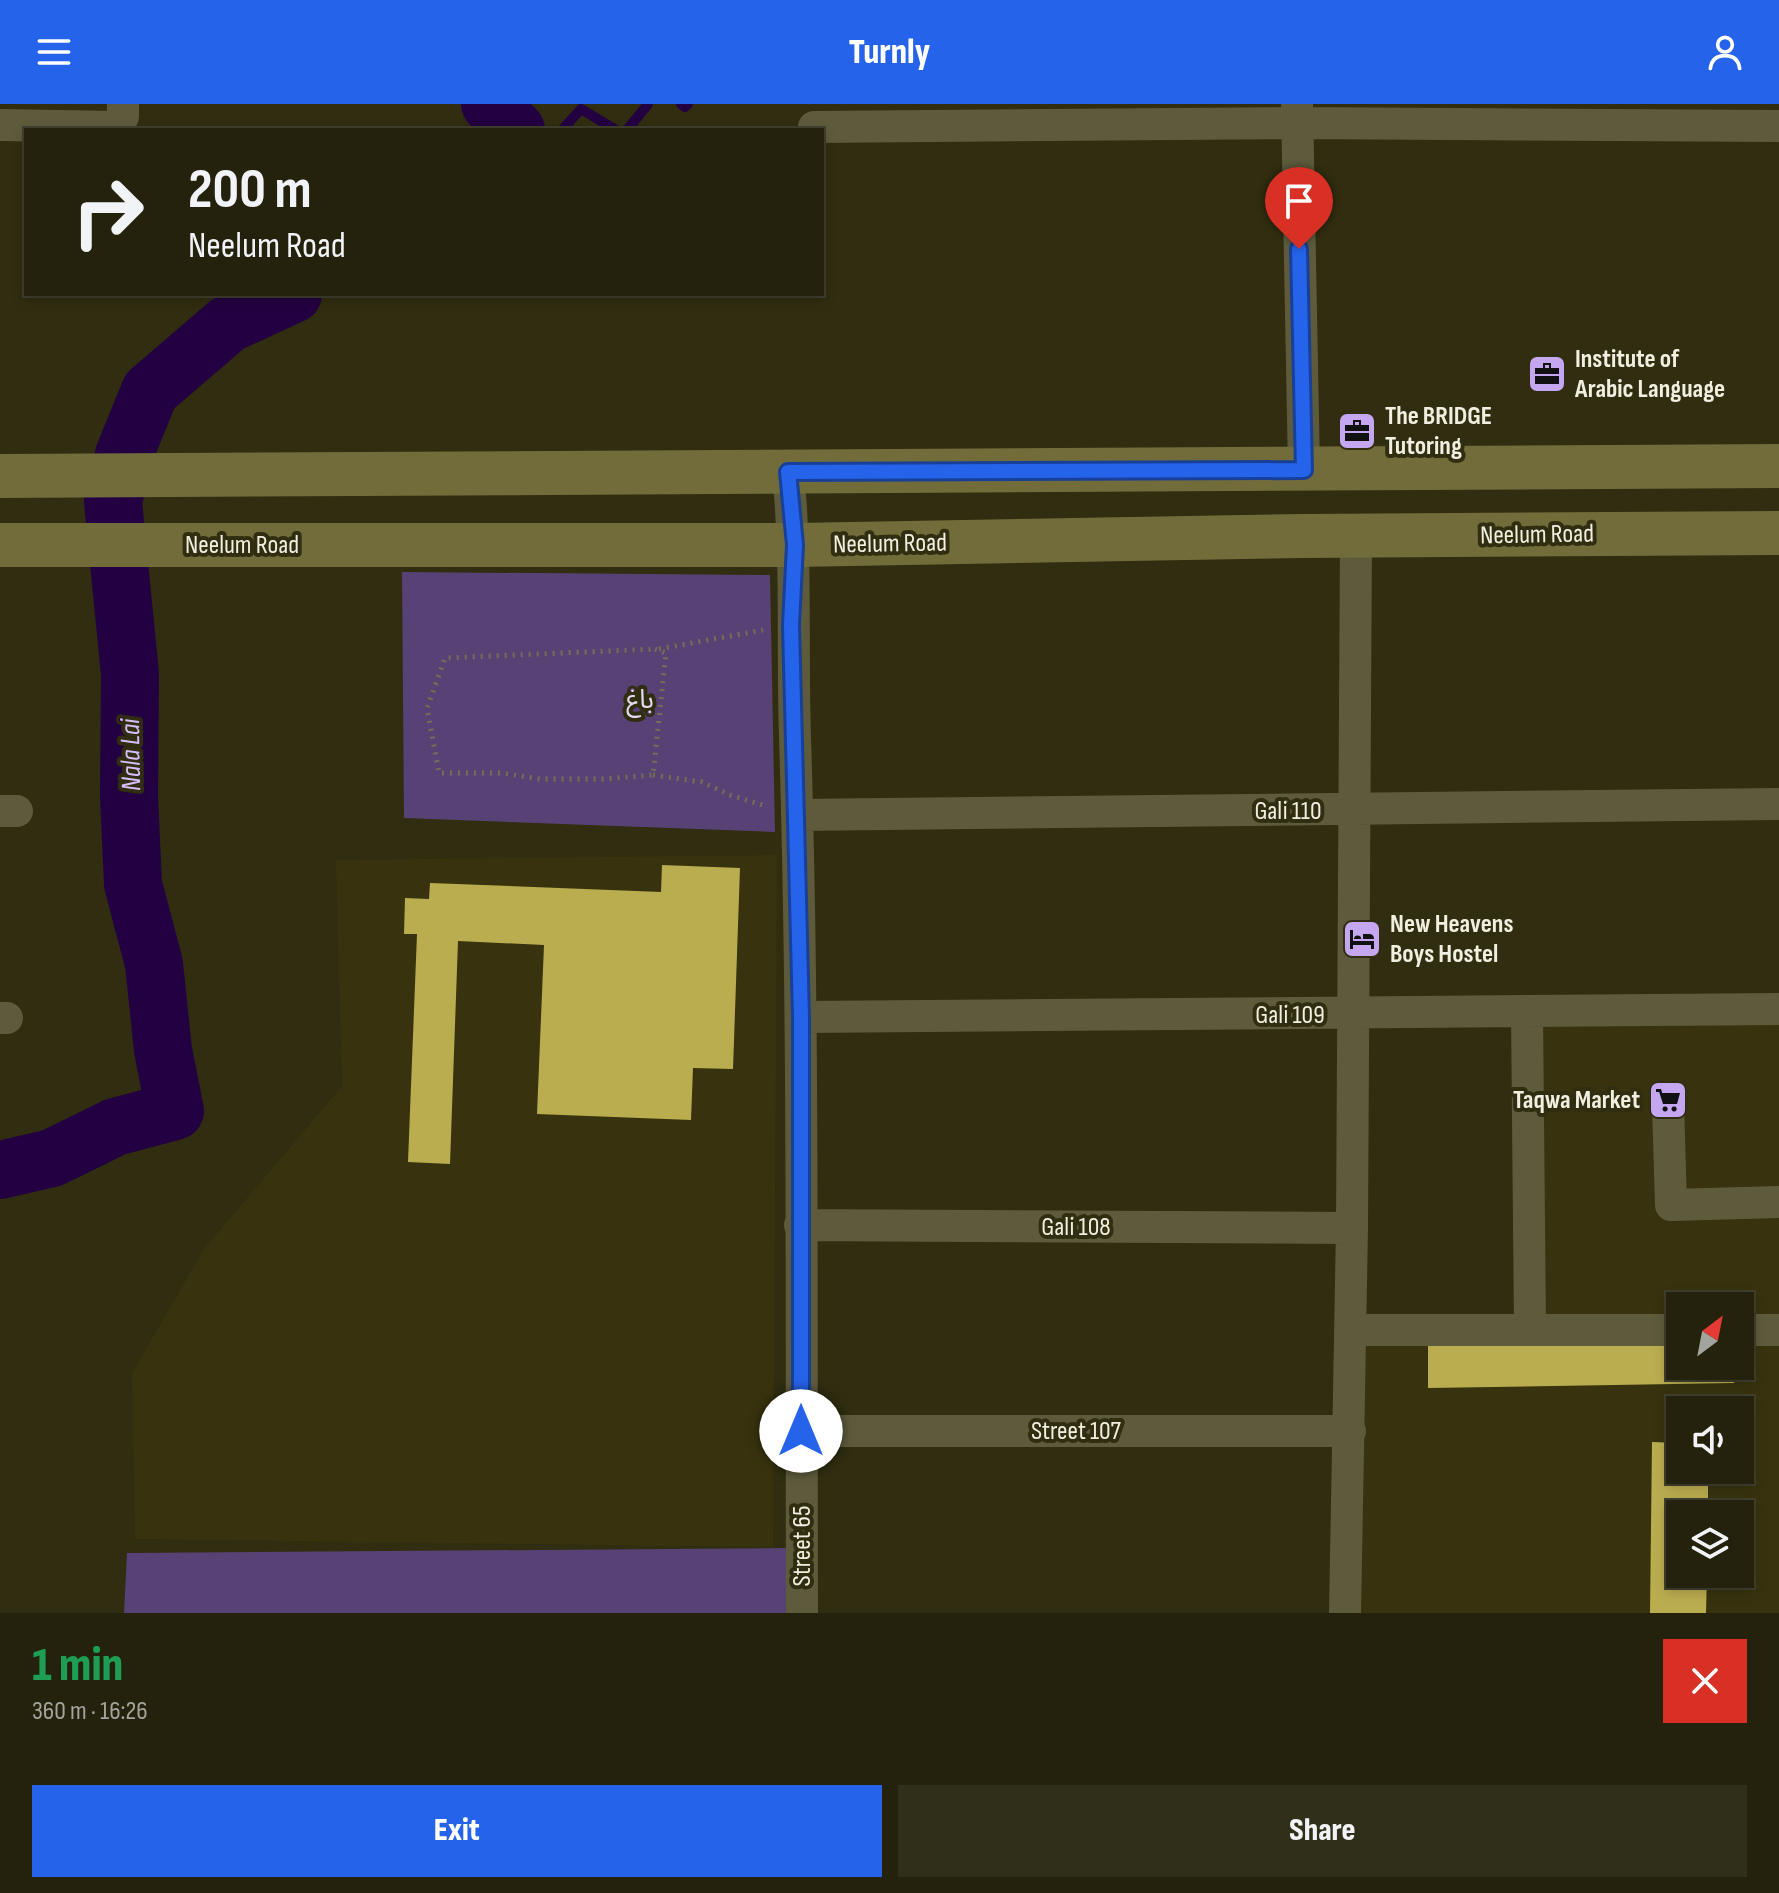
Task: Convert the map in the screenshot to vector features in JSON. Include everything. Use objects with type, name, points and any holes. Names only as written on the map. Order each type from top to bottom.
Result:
[{"type":"main road","points":[[0,476],[1779,466]]},
{"type":"main road","name":"Neelum Road","points":[[0,545],[795,545],[1779,533]]},
{"type":"street","points":[[37,125],[63,104]]},
{"type":"street","points":[[0,125],[117,127],[123,117],[123,104]]},
{"type":"street","points":[[814,127],[1297,114],[1779,126]]},
{"type":"street","points":[[1297,114],[1304,470]]},
{"type":"street","name":"Street 65","points":[[788,472],[795,545],[791,625],[801,1017],[802,1613]]},
{"type":"street","points":[[1345,1613],[1350,1431],[1356,536]]},
{"type":"street","name":"Gali 110","points":[[797,815],[1779,804]]},
{"type":"street","name":"Gali 109","points":[[801,1017],[1352,1015],[1779,1009]]},
{"type":"street","points":[[1527,1013],[1530,1330]]},
{"type":"street","points":[[1668,1105],[1671,1205],[1779,1202]]},
{"type":"street","name":"Gali 108","points":[[800,1225],[1352,1228]]},
{"type":"street","points":[[1351,1330],[1666,1330]]},
{"type":"street","points":[[1754,1330],[1779,1330]]},
{"type":"street","name":"Street 107","points":[[801,1431],[1350,1431]]},
{"type":"path","points":[[791,625],[655,649],[445,658],[427,708],[439,773],[502,773],[540,779],[653,775],[702,782],[730,795],[797,815]]},
{"type":"path","points":[[653,775],[666,653],[655,649]]},
{"type":"shaded area","points":[[777,855],[773,1547],[135,1539],[132,1373],[204,1249],[342,1086],[336,860]]},
{"type":"shaded area","name":"Taqwa Market","points":[[1779,1017],[1779,1319],[1754,1319],[1754,1292],[1666,1292],[1666,1320],[1539,1323],[1535,1022]]},
{"type":"shaded area","points":[[1361,1336],[1666,1365],[1666,1380],[1754,1380],[1754,1339],[1779,1339],[1779,1613],[1356,1613]]},
{"type":"green space","name":"باغ","points":[[402,572],[770,575],[775,832],[404,818]]},
{"type":"green space","points":[[791,1548],[793,1613],[124,1613],[127,1553]]},
{"type":"building","points":[[662,865],[740,868],[733,1069],[693,1068],[691,1120],[537,1114],[544,945],[458,941],[450,1164],[408,1162],[417,934],[404,934],[405,898],[429,899],[430,883],[661,892]]},
{"type":"building","points":[[1666,1341],[1666,1380],[1734,1380],[1734,1383],[1428,1388],[1428,1345]]},
{"type":"building","points":[[1652,1442],[1666,1442],[1666,1484],[1708,1484],[1708,1500],[1666,1500],[1666,1588],[1707,1588],[1706,1613],[1650,1613]]},
{"type":"waterway","name":"Nala Lai","points":[[490,104],[514,128]]},
{"type":"waterway","points":[[629,128],[648,104]]},
{"type":"waterway","points":[[681,104],[685,107],[688,104]]},
{"type":"waterway","points":[[564,128],[581,109],[613,128]]},
{"type":"waterway","name":"Nala Lai","points":[[0,1170],[52,1158],[115,1127],[175,1111],[163,1050],[154,964],[133,884],[129,797],[130,674],[113,502],[124,455],[150,391],[228,324],[289,296]]},
{"type":"place","name":"Institute of Arabic Language","points":[[1547,374]]},
{"type":"place","name":"The BRIDGE Tutoring","points":[[1357,431]]},
{"type":"place","name":"New Heavens Boys Hostel","points":[[1362,939]]},
{"type":"place","name":"Taqwa Market","points":[[1668,1100]]},
{"type":"route","points":[[801,1431],[801,1017],[791,625],[795,545],[788,472],[1304,470],[1299,249]]}]
